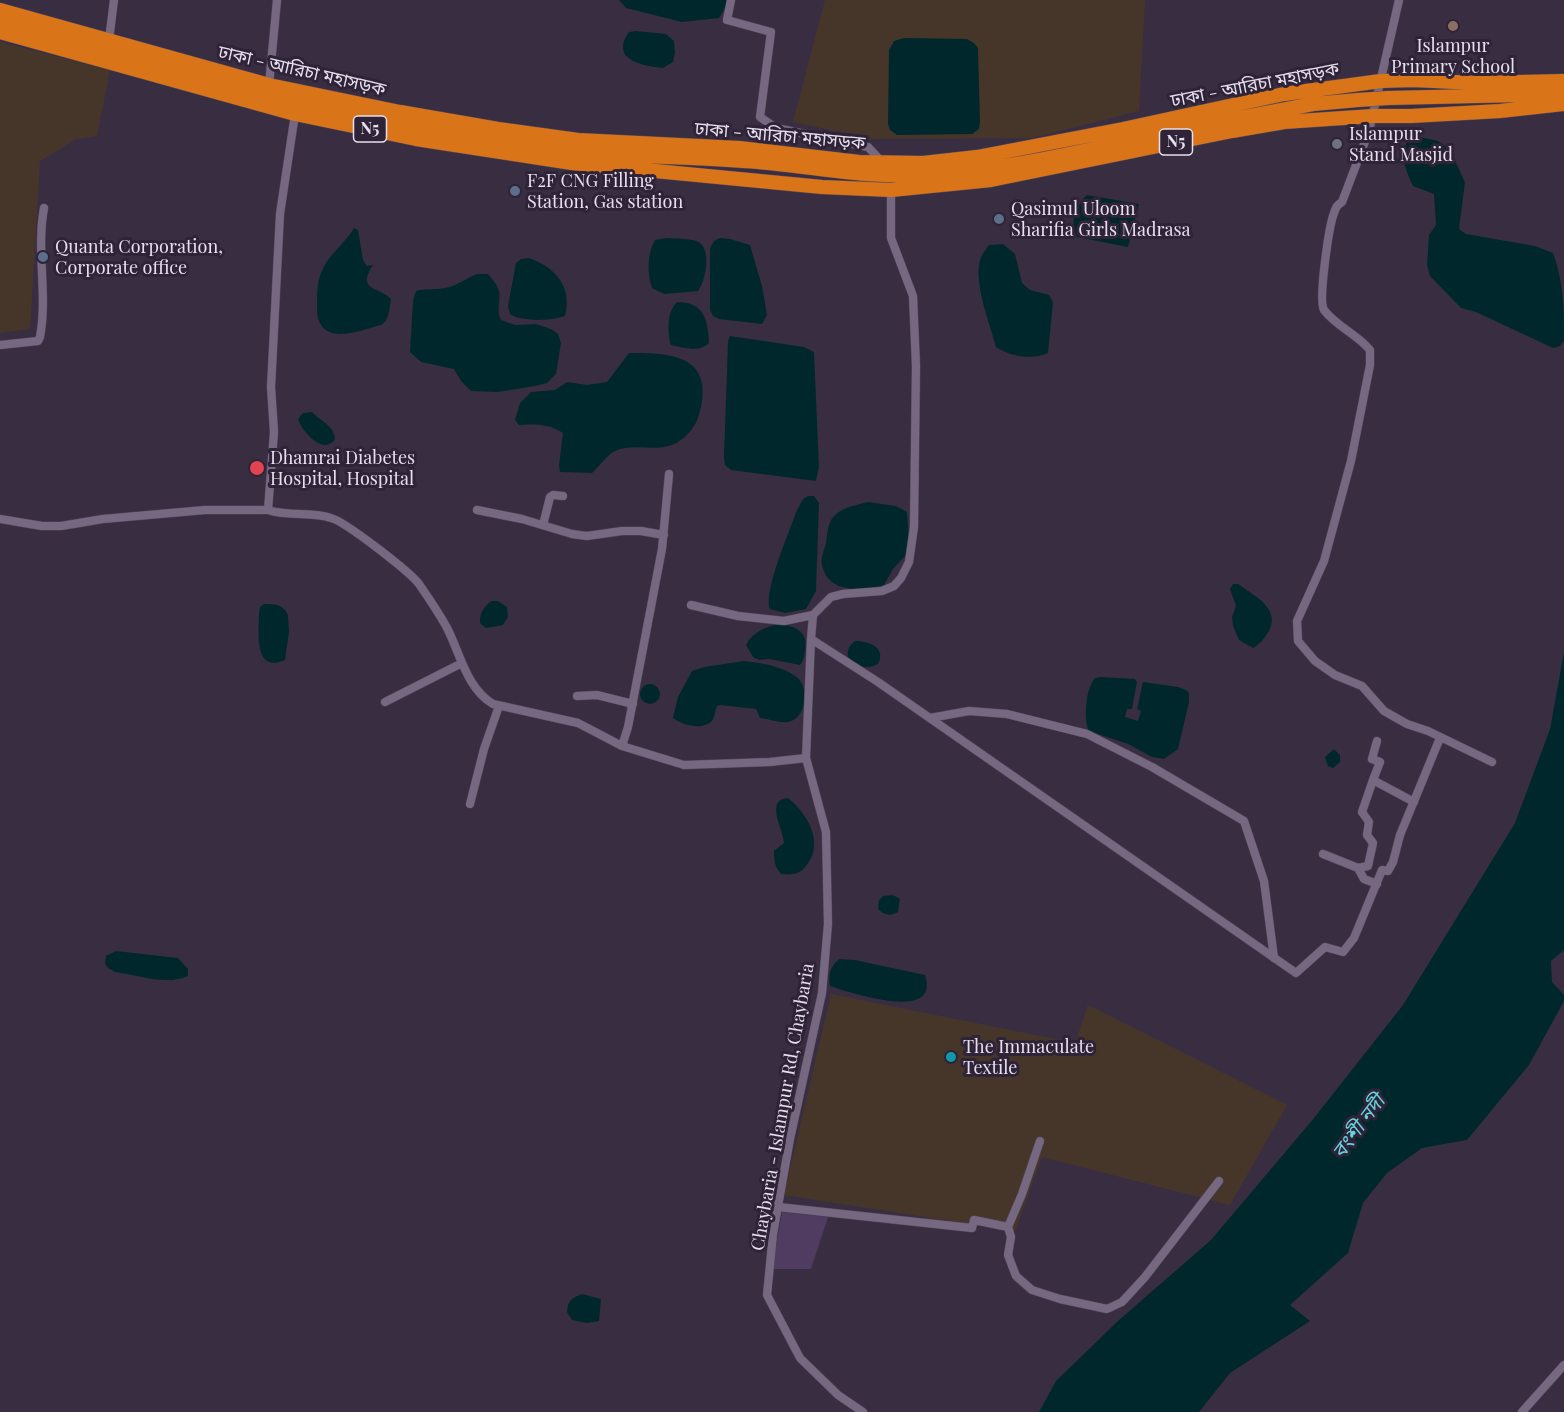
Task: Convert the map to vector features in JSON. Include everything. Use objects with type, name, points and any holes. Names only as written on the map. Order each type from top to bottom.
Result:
[{"type":"highway","name":"ঢাকা - আরিচা মহাসড়ক","points":[[0,10],[269,85],[400,112],[578,140],[738,154],[883,163],[977,157],[1123,129],[1284,94],[1381,81],[1476,83],[1563,96]]},
{"type":"highway","name":"N5","points":[[0,21],[302,103],[421,129],[556,150],[604,154],[738,154],[859,174],[911,175],[979,168],[1094,149],[1313,104],[1388,98],[1563,96]]},
{"type":"highway","name":"N5","points":[[0,32],[295,114],[416,139],[572,163],[789,185],[891,190],[991,180],[1284,122],[1422,115],[1563,96]]},
{"type":"street","points":[[109,40],[114,0]]},
{"type":"street","points":[[269,85],[277,0]]},
{"type":"street","points":[[731,0],[727,20],[771,32],[760,117],[776,128],[868,147],[883,163]]},
{"type":"street","points":[[1399,0],[1373,116],[1342,202],[1337,205],[1333,216],[1321,295],[1323,308],[1339,325],[1362,340],[1370,350],[1370,365],[1352,461],[1324,561],[1297,621],[1298,642],[1315,661],[1335,675],[1362,686],[1384,711],[1407,724],[1428,731],[1492,762]]},
{"type":"street","points":[[268,510],[274,432],[271,387],[280,214],[295,114]]},
{"type":"street","points":[[691,605],[758,619],[784,621],[813,615],[831,597],[882,591],[894,586],[909,562],[914,527],[916,366],[914,307],[913,296],[891,238],[891,190]]},
{"type":"street","points":[[0,345],[38,341],[40,337],[43,305],[40,230],[44,208]]},
{"type":"street","points":[[622,746],[633,704],[664,535],[669,474]]},
{"type":"street","points":[[543,525],[550,497],[563,496]]},
{"type":"street","points":[[0,519],[42,526],[61,526],[103,519],[205,510],[268,510],[334,518],[353,530],[418,583],[446,626],[462,663],[485,699],[499,706],[578,723],[622,746],[661,759],[696,766],[806,758]]},
{"type":"street","points":[[477,510],[577,535],[641,531],[664,535]]},
{"type":"street","name":"Chaybaria - Islampur Rd, Chaybaria","points":[[813,615],[806,758],[826,832],[828,924],[822,993],[790,1139],[773,1234],[767,1295],[800,1358],[838,1395],[863,1412]]},
{"type":"street","points":[[811,639],[930,718],[1296,973],[1325,947],[1343,952],[1354,938],[1382,870],[1389,871],[1393,862],[1400,835],[1440,738]]},
{"type":"street","points":[[385,702],[462,663]]},
{"type":"street","points":[[577,696],[597,695],[633,704]]},
{"type":"street","points":[[470,804],[484,749],[499,706]]},
{"type":"street","points":[[930,718],[969,711],[1007,714],[1087,734],[1152,766],[1244,821],[1264,881],[1274,958]]},
{"type":"street","points":[[1323,854],[1358,868],[1368,866],[1372,843],[1367,835],[1369,822],[1362,812],[1380,762],[1372,759],[1377,741]]},
{"type":"street","points":[[1373,780],[1414,802]]},
{"type":"street","points":[[1358,868],[1364,879],[1377,884]]},
{"type":"street","points":[[1040,1141],[1008,1227],[1011,1237],[1008,1255],[1016,1276],[1032,1290],[1060,1299],[1107,1309],[1122,1302],[1145,1277],[1219,1181]]},
{"type":"street","points":[[778,1207],[972,1228],[974,1220],[1008,1227]]},
{"type":"street","points":[[1522,1412],[1564,1365]]},
{"type":"shaded area","points":[[825,0],[1145,0],[1139,111],[1032,138],[873,139],[793,122]]},
{"type":"shaded area","points":[[0,42],[110,70],[97,136],[76,139],[40,161],[30,329],[0,333]]},
{"type":"shaded area","points":[[831,994],[1075,1043],[1088,1005],[1287,1105],[1230,1205],[1042,1157],[1015,1231],[784,1195]]},
{"type":"shaded area","points":[[782,1212],[828,1217],[811,1269],[772,1269]]},
{"type":"water","points":[[619,0],[727,0],[719,18],[682,22],[626,8]]},
{"type":"water","points":[[629,32],[666,34],[674,41],[673,62],[663,68],[631,60],[623,49],[624,42]]},
{"type":"water","points":[[904,38],[967,39],[974,43],[978,48],[979,129],[972,134],[897,135],[890,130],[888,124],[889,50],[894,41]]},
{"type":"water","points":[[1411,135],[1438,141],[1449,148],[1465,182],[1459,229],[1466,234],[1535,246],[1553,253],[1563,296],[1564,341],[1560,346],[1553,348],[1476,312],[1461,308],[1430,276],[1427,265],[1429,235],[1436,225],[1434,194],[1413,186],[1407,173],[1404,154]]},
{"type":"water","points":[[1087,195],[1139,204],[1128,247],[1077,237],[1073,227],[1075,215]]},
{"type":"water","points":[[354,228],[358,230],[363,260],[367,266],[373,265],[368,273],[368,284],[391,299],[389,314],[381,325],[339,334],[323,328],[318,319],[319,281],[324,266]]},
{"type":"water","points":[[667,238],[696,241],[705,250],[705,272],[698,291],[664,294],[652,288],[649,276],[650,251],[655,240]]},
{"type":"water","points":[[720,238],[750,245],[762,286],[767,315],[762,324],[719,319],[713,316],[710,310],[710,248],[714,241]]},
{"type":"water","points":[[1003,244],[1015,254],[1022,283],[1030,290],[1049,295],[1053,302],[1048,353],[1022,356],[996,347],[980,290],[979,267],[981,257],[989,245]]},
{"type":"water","points":[[529,258],[547,267],[560,280],[566,296],[565,316],[537,320],[515,317],[510,314],[508,306],[516,263],[521,259]]},
{"type":"water","points":[[477,274],[488,274],[497,286],[501,320],[515,325],[536,324],[558,334],[561,343],[556,374],[547,383],[498,392],[471,391],[454,369],[421,362],[410,352],[413,301],[416,291],[442,289]]},
{"type":"water","points":[[677,302],[693,305],[703,314],[706,319],[709,343],[705,346],[691,349],[671,345],[669,322],[671,311]]},
{"type":"water","points":[[730,336],[804,347],[814,352],[819,467],[816,481],[731,470],[725,465],[728,341]]},
{"type":"water","points":[[629,353],[669,356],[691,365],[698,373],[702,385],[701,407],[695,425],[685,437],[668,446],[632,447],[615,451],[592,473],[560,472],[563,433],[542,425],[519,425],[515,420],[520,403],[531,392],[555,390],[567,382],[587,385],[607,382]]},
{"type":"water","points":[[312,412],[332,430],[335,439],[330,444],[320,444],[314,440],[300,424],[298,419],[303,413]]},
{"type":"water","points":[[814,496],[819,503],[816,591],[806,609],[785,613],[770,609],[770,589],[797,510],[803,499]]},
{"type":"water","points":[[868,502],[896,506],[907,512],[909,540],[906,555],[893,569],[884,585],[856,589],[838,586],[825,574],[822,562],[829,525],[841,510]]},
{"type":"water","points":[[1233,584],[1238,584],[1264,603],[1271,616],[1272,623],[1269,631],[1253,648],[1239,640],[1233,626],[1232,617],[1236,606],[1230,589]]},
{"type":"water","points":[[492,601],[498,601],[507,607],[508,617],[503,625],[486,628],[480,623],[480,617],[484,608]]},
{"type":"water","points":[[264,604],[281,607],[288,615],[289,632],[285,660],[275,663],[267,661],[260,649],[259,613],[260,607]]},
{"type":"water","points":[[779,624],[796,628],[803,635],[806,644],[804,658],[800,665],[769,659],[759,660],[753,657],[746,645],[756,633]]},
{"type":"water","points":[[855,641],[865,642],[878,649],[880,658],[878,664],[869,667],[862,666],[848,657],[849,648]]},
{"type":"water","name":"বংশী নদী","points":[[1564,652],[1564,950],[1551,961],[1552,982],[1564,995],[1564,1001],[1529,1065],[1467,1140],[1422,1148],[1387,1173],[1363,1203],[1348,1253],[1290,1305],[1310,1321],[1230,1373],[1199,1412],[1039,1412],[1056,1381],[1119,1320],[1211,1240],[1314,1118],[1403,1005],[1515,823],[1550,729]]},
{"type":"water","points":[[744,661],[779,668],[798,678],[802,683],[805,696],[799,715],[788,722],[782,722],[760,718],[756,709],[720,705],[717,706],[712,721],[703,726],[687,725],[673,718],[678,697],[692,671]]},
{"type":"water","points":[[1095,678],[1135,679],[1137,682],[1132,709],[1127,709],[1125,717],[1138,721],[1141,711],[1137,709],[1143,682],[1186,690],[1189,693],[1189,702],[1178,749],[1164,759],[1152,757],[1128,744],[1089,731],[1086,712],[1089,689]]},
{"type":"water","points":[[650,684],[657,687],[660,694],[657,701],[650,704],[643,701],[640,694],[643,687]]},
{"type":"water","points":[[1334,749],[1340,755],[1340,762],[1333,768],[1328,766],[1325,757]]},
{"type":"water","points":[[788,798],[802,812],[812,830],[814,848],[812,857],[798,873],[781,874],[777,869],[774,851],[784,843],[776,810],[781,800]]},
{"type":"water","points":[[893,895],[900,899],[898,912],[885,914],[878,909],[879,900],[883,896]]},
{"type":"water","points":[[116,951],[178,958],[188,969],[188,976],[161,980],[115,972],[105,964],[106,956]]},
{"type":"water","points":[[839,959],[855,960],[925,975],[926,990],[920,998],[891,1001],[830,986],[830,971]]},
{"type":"water","points":[[582,1294],[601,1299],[599,1321],[587,1323],[572,1320],[567,1312],[568,1305]]},
{"type":"place","name":"Islampur Primary School","points":[[1453,26]]},
{"type":"place","name":"Islampur Stand Masjid","points":[[1337,144]]},
{"type":"place","name":"F2F CNG Filling Station, Gas station","points":[[515,191]]},
{"type":"place","name":"Qasimul Uloom Sharifia Girls Madrasa","points":[[999,219]]},
{"type":"place","name":"Quanta Corporation, Corporate office","points":[[43,257]]},
{"type":"place","name":"Dhamrai Diabetes Hospital, Hospital","points":[[257,468]]},
{"type":"place","name":"The Immaculate Textile","points":[[951,1057]]}]
